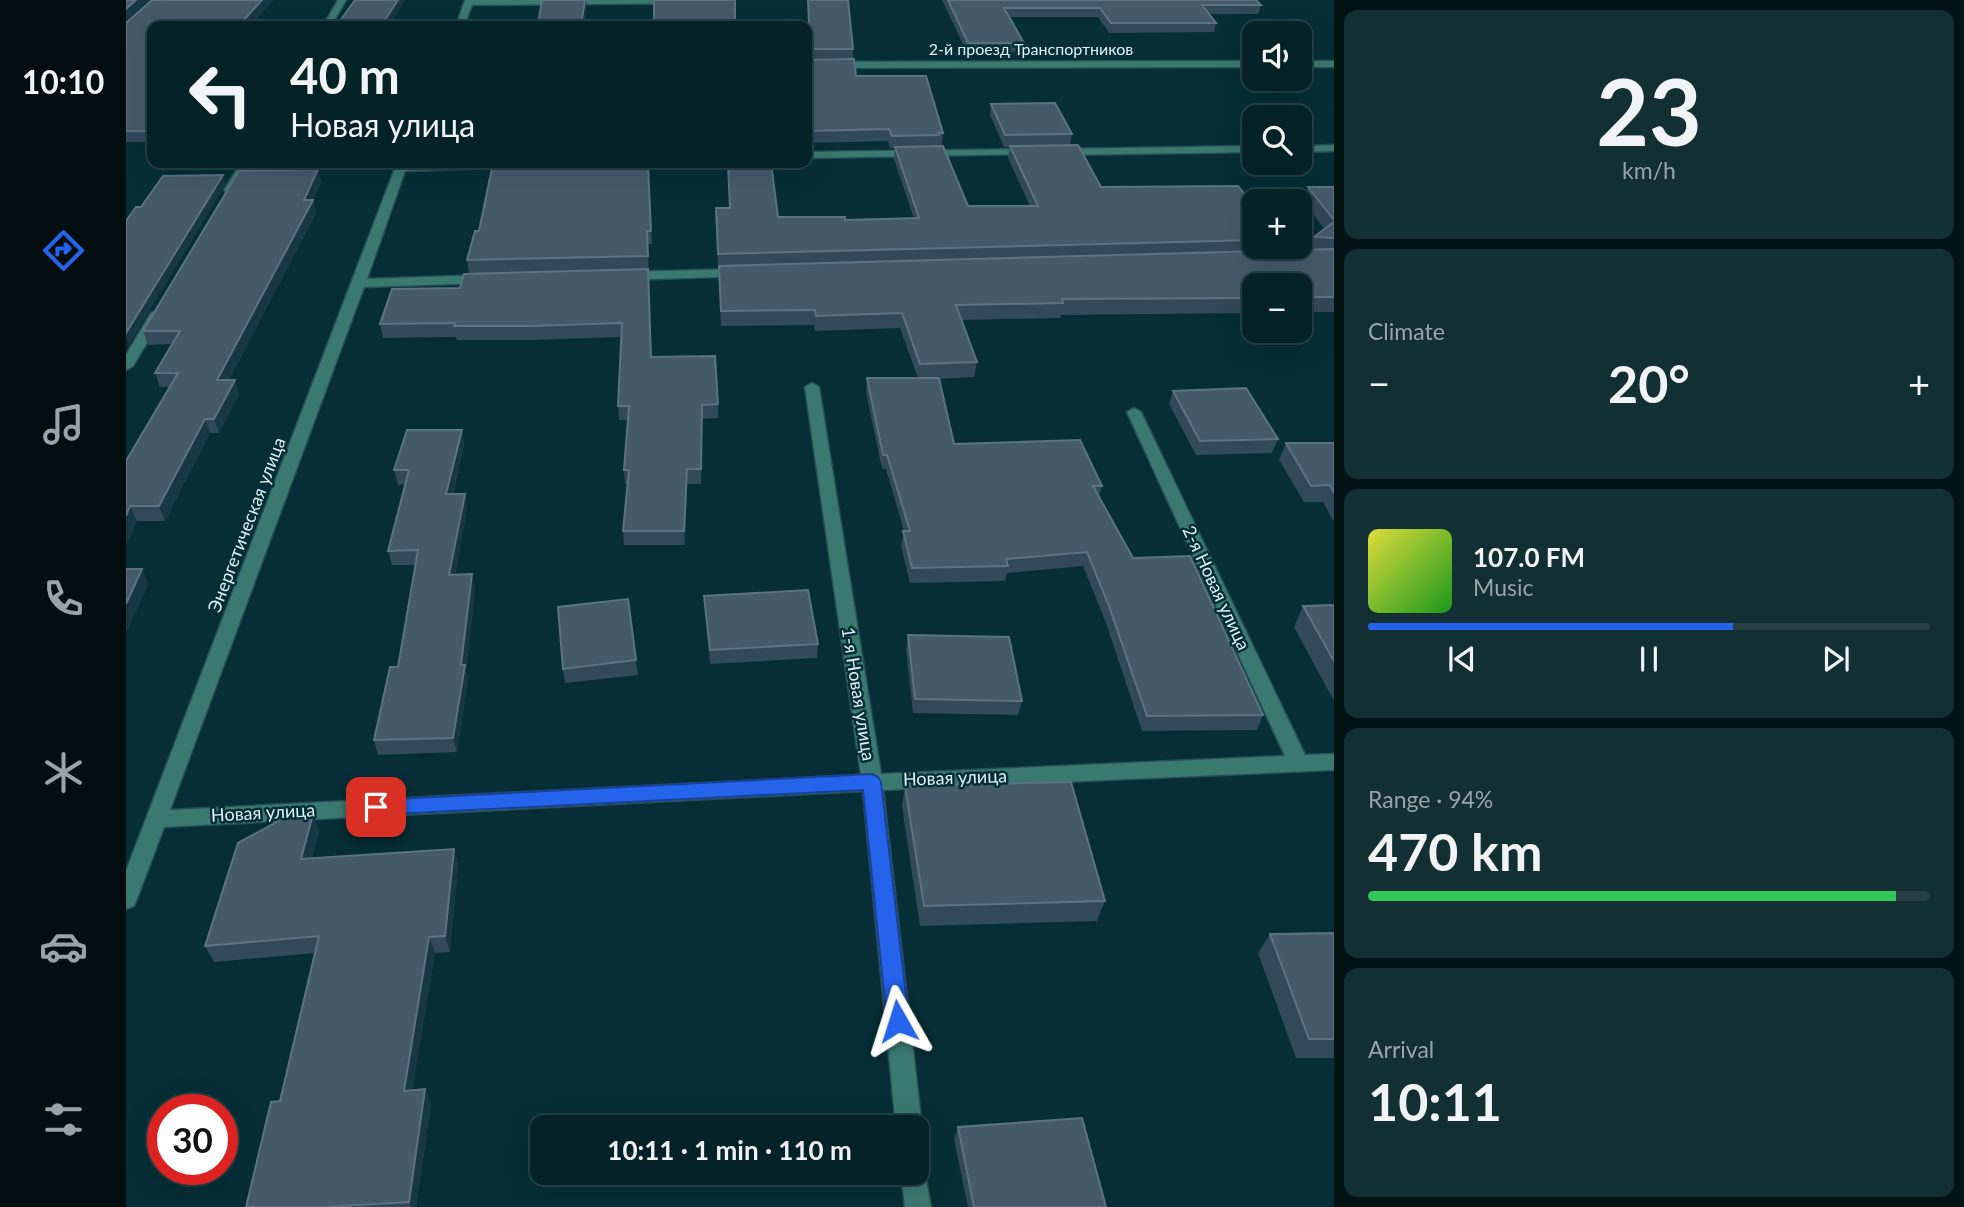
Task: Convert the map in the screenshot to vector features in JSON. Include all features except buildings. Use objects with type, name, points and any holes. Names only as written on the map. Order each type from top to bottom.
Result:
[{"type":"street","points":[[330,21],[342,0]]},
{"type":"street","points":[[462,21],[468,1],[714,0]]},
{"type":"street","name":"2-й проезд Транспортников","points":[[812,65],[1242,64]]},
{"type":"street","points":[[1312,64],[1334,64]]},
{"type":"street","points":[[1312,149],[1334,148]]},
{"type":"street","points":[[1051,152],[1242,149]]},
{"type":"street","points":[[812,155],[1038,152]]},
{"type":"street","points":[[225,199],[243,168]]},
{"type":"street","name":"Энергетическая улица","points":[[126,899],[359,283],[399,168]]},
{"type":"street","points":[[610,276],[749,273]]},
{"type":"street","points":[[359,283],[498,279]]},
{"type":"street","points":[[126,366],[161,307]]},
{"type":"street","name":"1-я Новая улица","points":[[812,387],[872,782],[908,1115]]},
{"type":"street","name":"2-я Новая улица","points":[[1134,412],[1299,764]]},
{"type":"street","name":"Новая улица","points":[[156,819],[872,782],[1334,762]]},
{"type":"street","points":[[915,1185],[918,1207]]},
{"type":"route","points":[[376,807],[872,782],[898,1021]]}]
